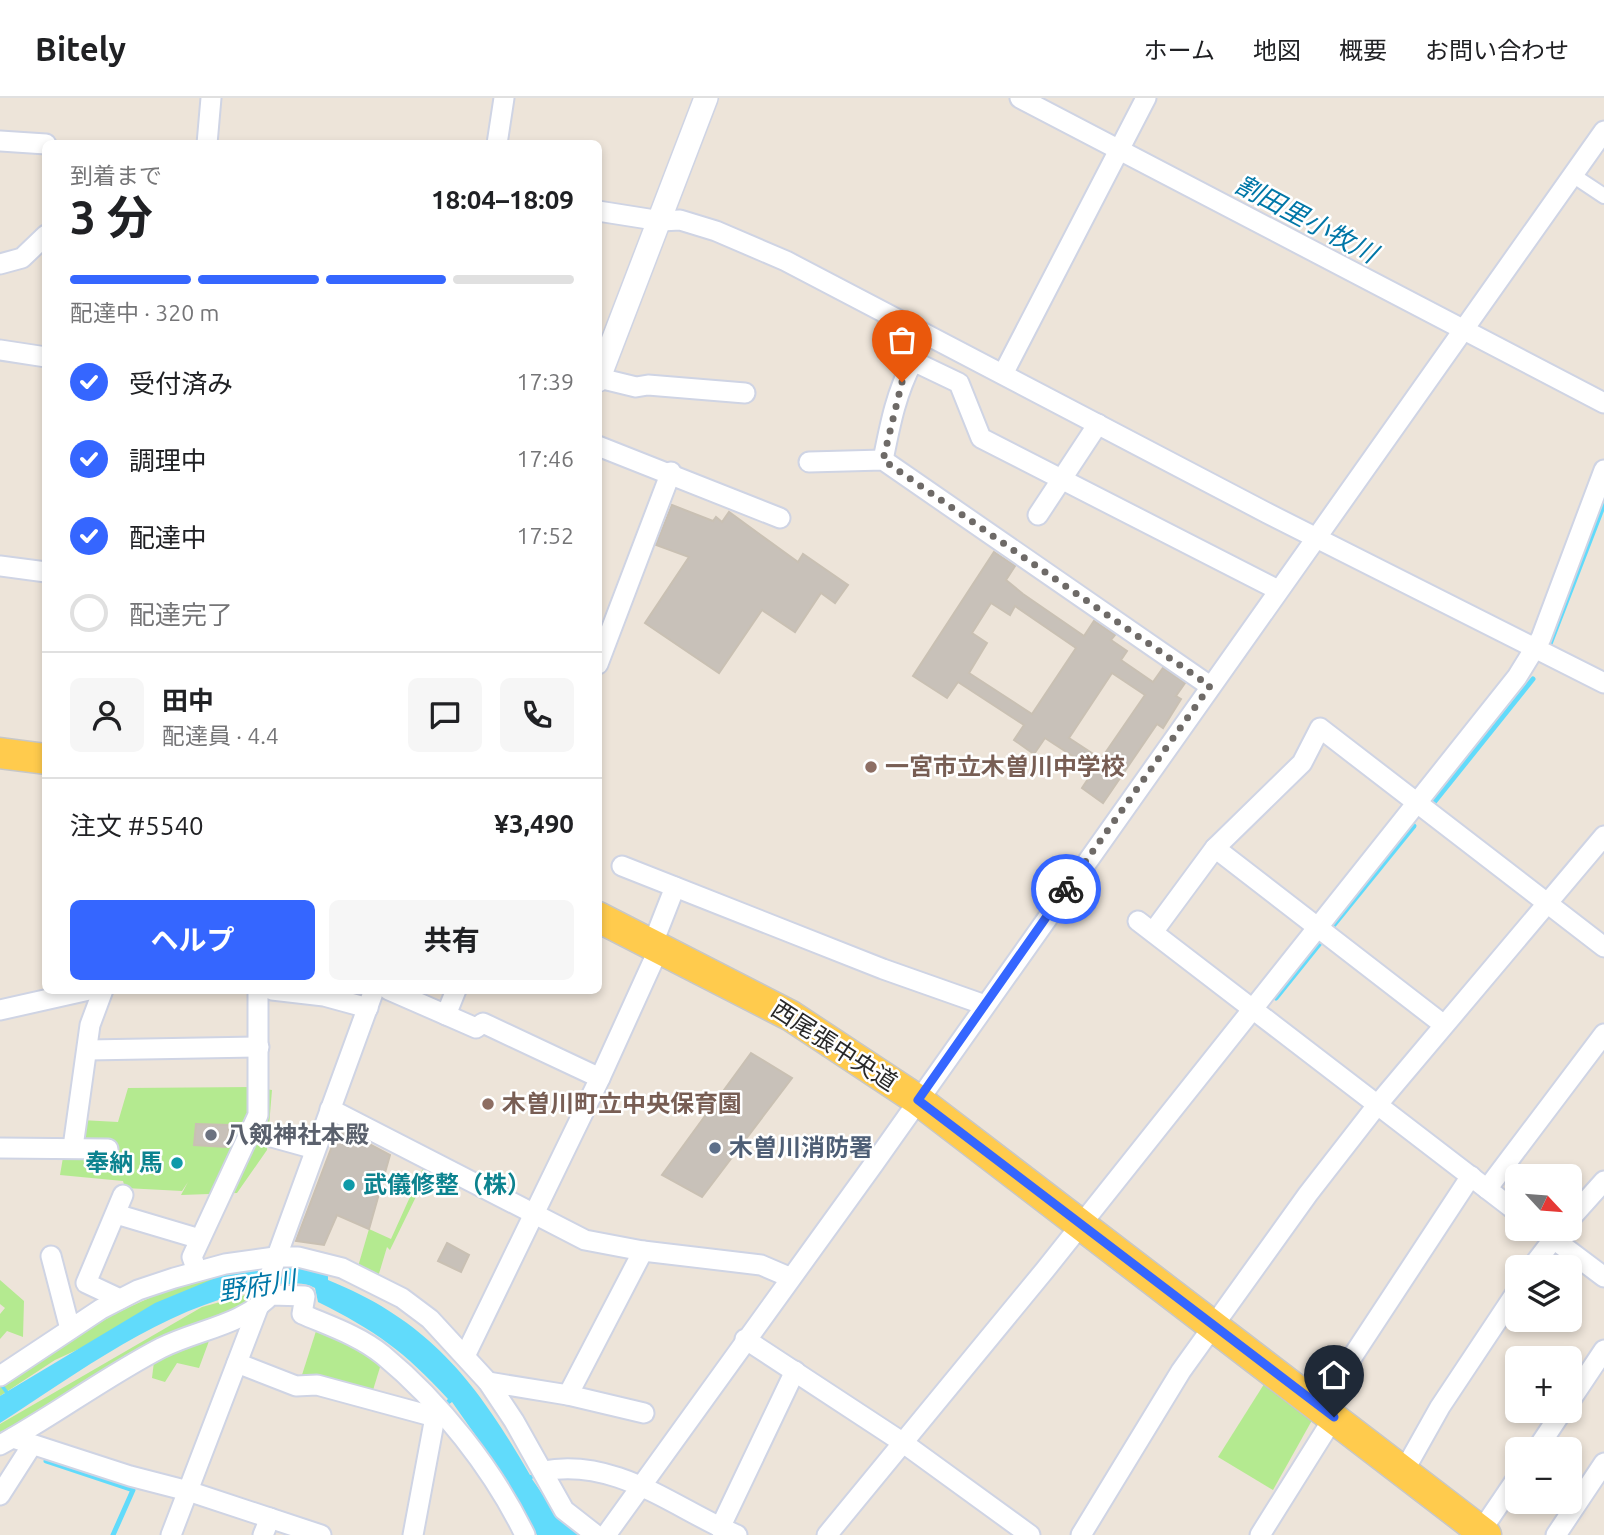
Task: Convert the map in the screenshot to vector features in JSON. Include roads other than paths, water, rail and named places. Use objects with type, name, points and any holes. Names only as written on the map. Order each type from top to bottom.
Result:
[{"type":"main road","points":[[0,753],[42,759]]},
{"type":"main road","name":"西尾張中央道","points":[[602,919],[657,944],[791,1016],[918,1100],[1484,1533]]},
{"type":"street","points":[[207,140],[211,98]]},
{"type":"street","points":[[498,140],[504,98]]},
{"type":"street","points":[[602,371],[706,98]]},
{"type":"street","points":[[1020,98],[1604,403]]},
{"type":"street","points":[[1003,374],[1146,98]]},
{"type":"street","points":[[606,1535],[639,1485],[918,1100],[1464,330],[1598,154],[1604,131]]},
{"type":"street","points":[[0,141],[42,144]]},
{"type":"street","points":[[1580,180],[1604,196]]},
{"type":"street","points":[[602,212],[661,221],[680,220],[749,244],[1604,683]]},
{"type":"street","points":[[0,264],[22,258],[42,240]]},
{"type":"street","points":[[0,350],[42,356]]},
{"type":"street","points":[[883,460],[896,401],[913,361],[959,383],[981,438],[1278,590]]},
{"type":"street","points":[[602,380],[636,387],[648,385],[746,393]]},
{"type":"street","points":[[1038,515],[1098,424]]},
{"type":"street","points":[[602,447],[671,472],[779,518]]},
{"type":"street","points":[[809,462],[883,460],[1210,686]]},
{"type":"street","points":[[827,1535],[1081,1225],[1536,649],[1604,470]]},
{"type":"street","points":[[602,653],[671,472]]},
{"type":"street","points":[[0,566],[42,571]]},
{"type":"street","points":[[1505,1203],[1253,1006],[1145,926],[1215,848],[1302,763],[1320,728],[1411,807],[1542,908],[1604,963]]},
{"type":"street","points":[[1081,1535],[1181,1371],[1378,1104],[1604,836]]},
{"type":"street","points":[[1215,848],[1444,1025]]},
{"type":"street","points":[[622,866],[883,969],[985,1005]]},
{"type":"street","points":[[464,1356],[600,1078],[657,944],[675,887]]},
{"type":"street","points":[[1542,908],[1604,947]]},
{"type":"street","points":[[0,1010],[71,994]]},
{"type":"street","points":[[74,1147],[90,1025],[102,994]]},
{"type":"street","points":[[197,1271],[192,1257],[258,1115],[258,994]]},
{"type":"street","points":[[171,1535],[371,999],[307,994]]},
{"type":"street","points":[[398,994],[475,1028],[483,1023],[600,1078]]},
{"type":"street","points":[[446,1015],[454,994]]},
{"type":"street","points":[[1487,1189],[1604,1034]]},
{"type":"street","points":[[88,1050],[259,1047]]},
{"type":"street","points":[[330,1109],[585,1240],[643,1251],[761,1265],[789,1277]]},
{"type":"street","points":[[250,1131],[315,1149]]},
{"type":"street","points":[[0,1148],[108,1149]]},
{"type":"street","points":[[1260,1535],[1327,1411],[1471,1176]]},
{"type":"street","points":[[1582,1206],[1604,1181]]},
{"type":"street","points":[[120,1299],[86,1283],[123,1195]]},
{"type":"street","points":[[116,1214],[200,1239]]},
{"type":"street","points":[[1562,1241],[1604,1277]]},
{"type":"street","points":[[568,1395],[643,1251]]},
{"type":"street","points":[[51,1256],[71,1329]]},
{"type":"street","points":[[0,1376],[120,1299],[197,1271],[298,1258],[362,1276],[402,1298],[430,1320],[488,1382],[564,1510],[596,1535]]},
{"type":"street","points":[[6,1442],[109,1376],[165,1346],[244,1317],[261,1299],[271,1295],[305,1296],[302,1314],[351,1334],[382,1354],[484,1469],[525,1535]]},
{"type":"street","points":[[1404,1471],[1440,1407],[1505,1309]]},
{"type":"street","points":[[745,1339],[902,1443],[1030,1535]]},
{"type":"street","points":[[1582,1383],[1604,1350]]},
{"type":"street","points":[[237,1363],[296,1386],[317,1385],[437,1414]]},
{"type":"street","points":[[543,1471],[561,1467],[608,1471],[729,1531],[795,1371]]},
{"type":"street","points":[[488,1382],[568,1395],[644,1413]]},
{"type":"street","points":[[413,1535],[437,1414]]},
{"type":"street","points":[[6,1442],[32,1445],[188,1491],[267,1526],[321,1535]]},
{"type":"street","points":[[0,1495],[32,1445]]},
{"type":"street","points":[[1556,1535],[1604,1463]]},
{"type":"street","points":[[1484,1533],[1505,1498]]},
{"type":"water","name":"野府川","points":[[285,1266],[328,1272],[328,1280],[364,1296],[423,1335],[470,1384],[530,1475],[537,1474],[532,1479],[548,1502],[566,1523],[581,1535],[537,1535],[500,1470],[452,1402],[443,1409],[441,1406],[448,1399],[403,1355],[357,1323],[318,1302],[315,1288],[304,1284],[290,1284],[236,1295],[164,1322],[97,1360],[0,1423],[0,1396],[5,1393],[0,1386],[2,1383],[8,1391],[155,1303],[235,1270]]},
{"type":"waterway","points":[[1548,649],[1604,504]]},
{"type":"waterway","points":[[1432,805],[1533,679]]},
{"type":"waterway","points":[[1329,931],[1414,826]]},
{"type":"waterway","points":[[1276,998],[1321,942]]},
{"type":"waterway","points":[[46,1461],[133,1490],[113,1535]]},
{"type":"place","name":"一宮市立木曽川中学校","points":[[871,767]]},
{"type":"place","name":"木曽川町立中央保育園","points":[[488,1104]]},
{"type":"place","name":"八剱神社本殿","points":[[211,1135]]},
{"type":"place","name":"木曽川消防署","points":[[715,1148]]},
{"type":"place","name":"奉納 馬","points":[[177,1163]]},
{"type":"place","name":"武儀修整（株）","points":[[349,1185]]},
{"type":"water label","name":"割田里小牧川","points":[[1306,219]]}]
